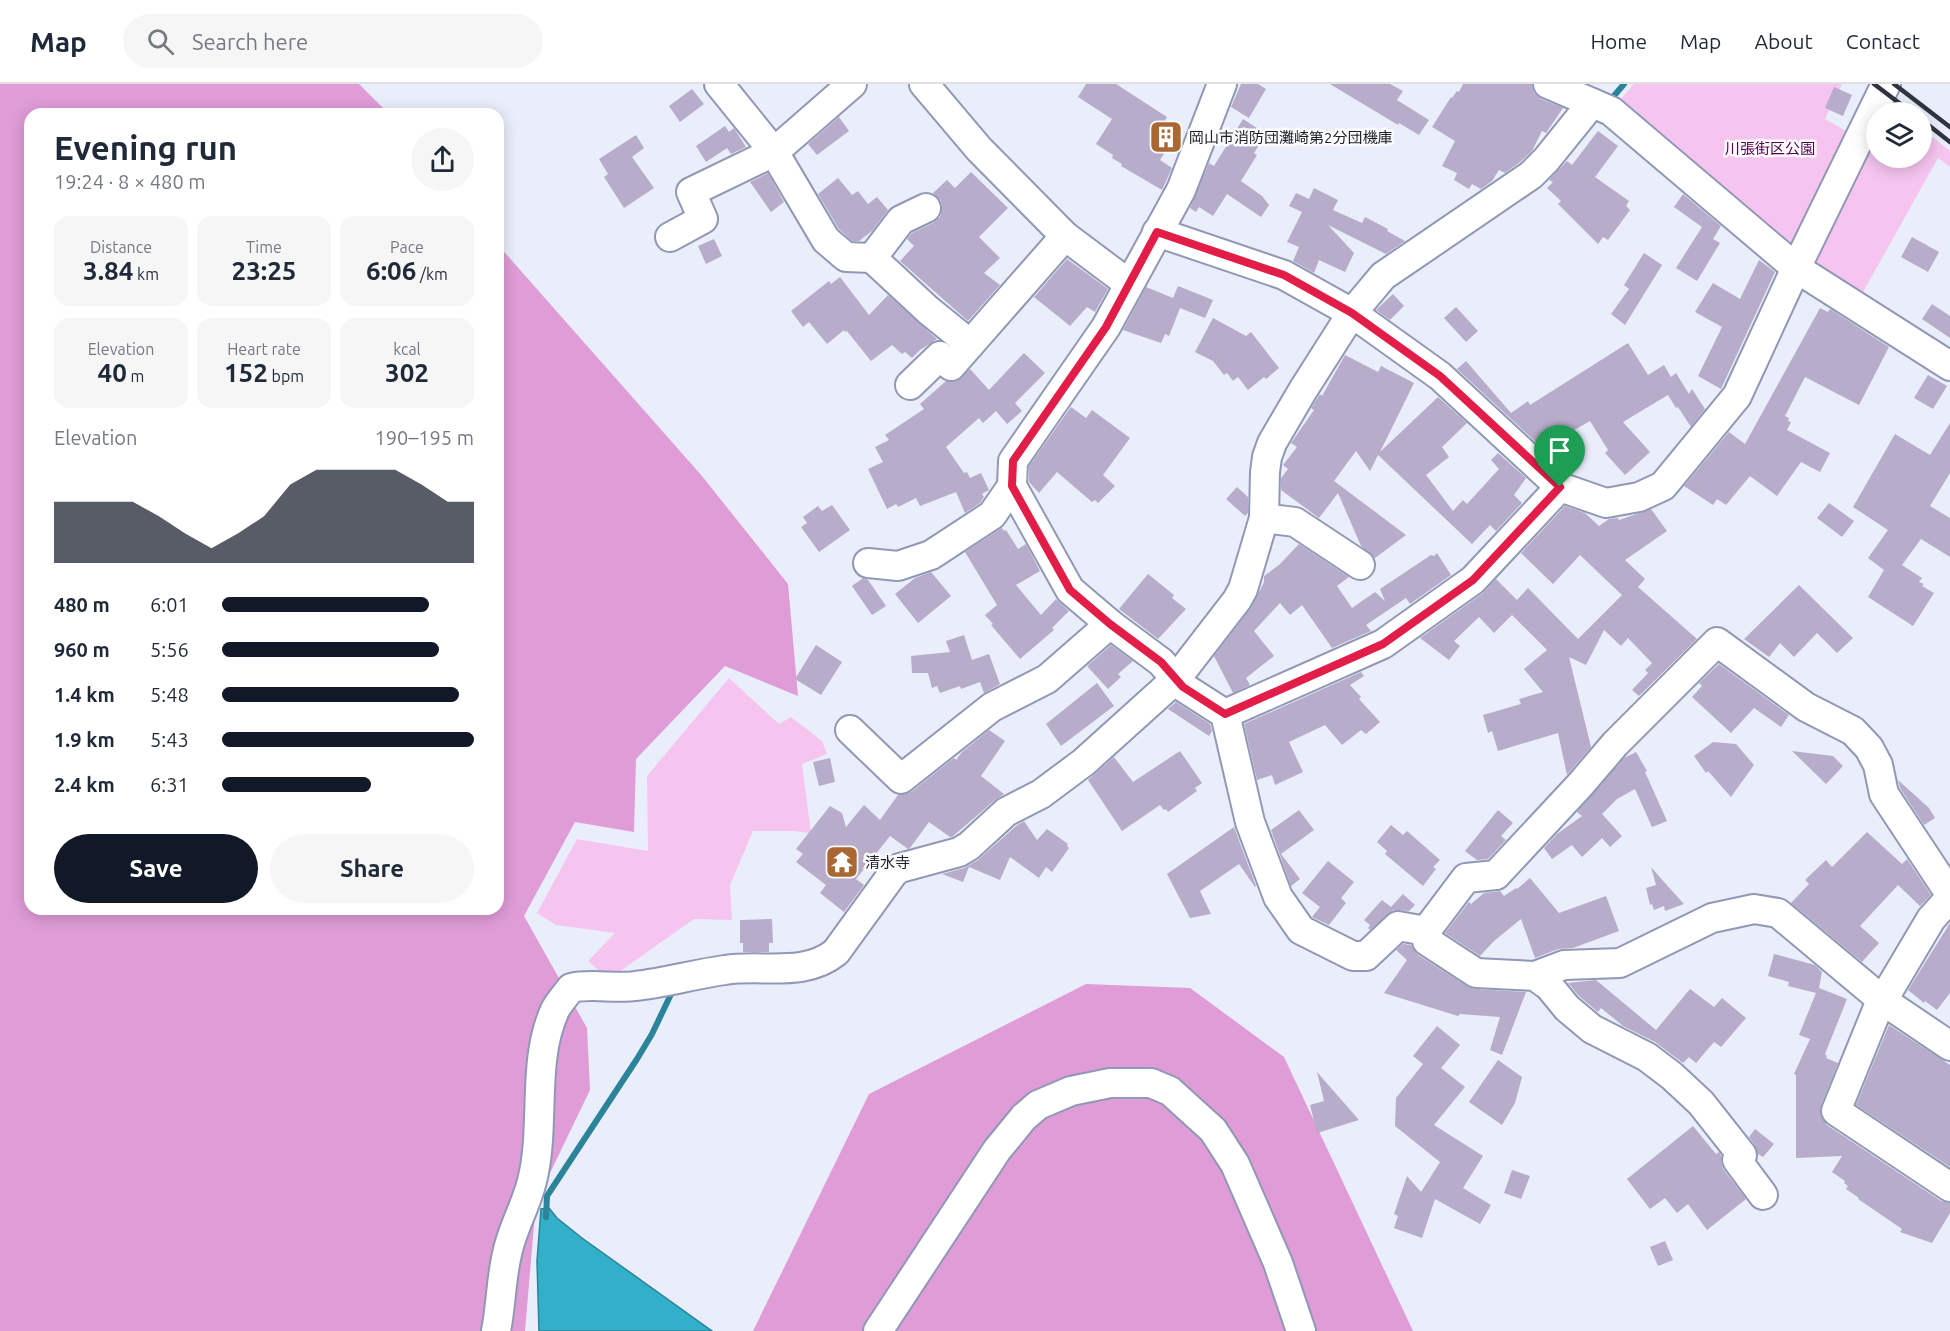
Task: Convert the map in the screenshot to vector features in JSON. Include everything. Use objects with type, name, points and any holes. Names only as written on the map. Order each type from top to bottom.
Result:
[{"type":"street","points":[[719,84],[774,152],[826,240],[846,257],[872,258],[928,310],[970,344]]},
{"type":"street","points":[[670,237],[703,219],[691,192],[774,152],[852,84]]},
{"type":"street","points":[[924,84],[980,149],[1065,236],[1129,284]]},
{"type":"street","points":[[1221,84],[1181,190],[1106,327],[1013,461],[1012,486],[1070,590],[1110,624],[1161,662],[1183,687],[1225,714],[1250,822],[1278,897],[1300,930],[1353,956],[1366,956],[1398,926],[1426,931]]},
{"type":"street","points":[[1548,84],[1611,111],[1796,268],[1950,366]]},
{"type":"street","points":[[1157,232],[1284,275],[1352,313],[1440,376],[1560,487],[1606,503],[1640,497],[1663,486],[1737,396],[1796,268],[1886,84]]},
{"type":"street","points":[[496,1331],[507,1253],[532,1181],[540,1134],[542,1068],[548,1033],[555,1009],[571,988],[637,986],[740,968],[799,968],[813,965],[836,952],[894,872],[900,868],[959,852],[969,846],[1006,812],[1063,780],[1176,679],[1237,600],[1271,518],[1265,472],[1272,443],[1352,313],[1383,276],[1531,174],[1546,160],[1592,103]]},
{"type":"street","points":[[872,258],[901,220],[926,208]]},
{"type":"street","points":[[909,385],[940,356],[951,366],[1065,236]]},
{"type":"street","points":[[868,563],[898,566],[931,555],[992,515],[1012,486]]},
{"type":"street","points":[[1225,714],[1383,644],[1473,580],[1560,487]]},
{"type":"street","points":[[1271,518],[1294,522],[1306,528],[1360,565]]},
{"type":"street","points":[[850,730],[901,779],[992,707],[1047,679],[1110,624]]},
{"type":"street","points":[[1950,1046],[1882,1000],[1778,912],[1754,909],[1712,918],[1620,963],[1564,965],[1535,976],[1476,973],[1427,941],[1426,931],[1466,878],[1496,875],[1615,744],[1717,642],[1806,707],[1853,731],[1869,748],[1878,765],[1884,794],[1950,896],[1931,919],[1882,1000],[1876,1010],[1836,1111],[1950,1187]]},
{"type":"street","points":[[1535,976],[1549,986],[1567,1008],[1592,1029],[1647,1057],[1701,1103],[1742,1155],[1737,1160],[1763,1195]]},
{"type":"street","points":[[878,1331],[997,1150],[1024,1117],[1038,1105],[1071,1091],[1110,1083],[1151,1083],[1170,1091],[1213,1130],[1235,1164],[1278,1263],[1301,1331]]},
{"type":"green space","name":"川張街区公園","points":[[1634,84],[1842,84],[1825,119],[1851,134],[1790,247],[1617,104]]},
{"type":"green space","points":[[1932,137],[1950,151],[1950,167],[1938,158],[1863,292],[1818,265],[1813,257],[1866,146],[1866,168],[1932,168]]},
{"type":"green space","points":[[729,678],[779,724],[791,717],[822,741],[827,754],[802,764],[811,833],[753,831],[730,885],[732,920],[694,919],[609,979],[588,961],[615,933],[556,925],[537,913],[577,839],[648,851],[647,776]]},
{"type":"shaded area","points":[[0,84],[359,84],[383,108],[24,108],[24,915],[504,915],[504,252],[702,476],[788,584],[798,696],[725,666],[636,759],[634,832],[575,822],[524,916],[587,1028],[590,1090],[536,1202],[525,1331],[0,1331]]},
{"type":"shaded area","points":[[1086,984],[1190,988],[1284,1057],[1413,1331],[753,1331],[869,1094]]},
{"type":"water","points":[[549,1208],[557,1218],[582,1238],[712,1331],[539,1331],[537,1261],[541,1209]]},
{"type":"building","points":[[1086,84],[1116,84],[1167,117],[1165,120],[1180,129],[1160,160],[1172,168],[1162,190],[1121,166],[1122,164],[1112,158],[1113,155],[1096,144],[1112,119],[1078,97]]},
{"type":"building","points":[[1241,84],[1258,84],[1266,89],[1249,118],[1231,107]]},
{"type":"building","points":[[1330,84],[1390,84],[1403,91],[1397,100],[1429,120],[1419,135]]},
{"type":"building","points":[[1463,84],[1532,84],[1534,93],[1541,99],[1563,108],[1546,133],[1542,131],[1532,151],[1505,173],[1499,170],[1492,181],[1481,189],[1472,184],[1469,189],[1454,180],[1457,173],[1442,166],[1455,141],[1432,127],[1451,97],[1457,91],[1459,92]]},
{"type":"building","points":[[1834,87],[1852,95],[1843,116],[1825,108]]},
{"type":"building","points":[[692,89],[704,104],[680,122],[669,106]]},
{"type":"building","points":[[839,117],[849,131],[817,155],[808,144]]},
{"type":"building","points":[[1243,119],[1266,134],[1254,153],[1257,155],[1241,181],[1262,196],[1269,205],[1261,217],[1227,194],[1213,216],[1199,207],[1196,212],[1190,208],[1209,163],[1214,166]]},
{"type":"building","points":[[725,126],[729,132],[734,128],[746,147],[731,154],[727,148],[706,162],[696,146]]},
{"type":"building","points":[[1598,131],[1618,146],[1595,177],[1629,201],[1626,206],[1630,210],[1608,240],[1603,237],[1598,244],[1558,204],[1561,201],[1547,188],[1553,182],[1549,180],[1567,161],[1572,165]]},
{"type":"building","points":[[636,135],[644,148],[632,157],[654,188],[624,208],[604,177],[608,174],[599,159]]},
{"type":"building","points":[[971,172],[1008,208],[979,237],[1000,258],[984,273],[1000,285],[968,321],[900,261],[914,246],[907,239],[912,233],[940,217],[941,201],[933,193],[947,180],[955,188]]},
{"type":"building","points":[[768,173],[784,202],[771,212],[750,182]]},
{"type":"building","points":[[838,178],[852,195],[858,191],[868,204],[877,197],[888,210],[872,231],[859,241],[852,241],[839,229],[818,194]]},
{"type":"building","points":[[1314,188],[1338,200],[1333,210],[1362,223],[1365,217],[1405,241],[1386,254],[1328,225],[1354,253],[1345,272],[1319,260],[1314,273],[1293,261],[1299,247],[1287,242],[1302,212],[1289,206],[1296,193],[1309,199]]},
{"type":"building","points":[[1683,194],[1721,226],[1713,239],[1720,243],[1697,281],[1676,268],[1702,227],[1674,207]]},
{"type":"building","points":[[1912,237],[1939,252],[1928,272],[1901,257]]},
{"type":"building","points":[[714,239],[722,256],[706,264],[698,246]]},
{"type":"building","points":[[1644,253],[1662,265],[1625,325],[1611,314],[1629,289],[1624,285]]},
{"type":"building","points":[[1067,259],[1108,289],[1095,312],[1087,307],[1070,326],[1034,297]]},
{"type":"building","points":[[1759,260],[1775,272],[1721,389],[1698,376],[1722,327],[1695,312],[1713,283],[1740,299]]},
{"type":"building","points":[[840,277],[869,315],[888,295],[937,339],[912,358],[905,352],[902,354],[892,345],[871,361],[847,331],[844,330],[827,344],[809,322],[803,327],[791,311],[829,281],[831,284]]},
{"type":"building","points":[[1178,286],[1213,300],[1205,318],[1180,308],[1169,336],[1165,334],[1161,343],[1123,330],[1146,287],[1173,298]]},
{"type":"building","points":[[1393,294],[1404,306],[1390,320],[1376,310]]},
{"type":"building","points":[[1932,304],[1950,316],[1950,338],[1922,319]]},
{"type":"building","points":[[1456,307],[1478,331],[1466,342],[1444,318]]},
{"type":"building","points":[[1820,308],[1828,312],[1830,309],[1889,347],[1859,405],[1805,377],[1785,416],[1791,422],[1787,430],[1830,453],[1820,472],[1801,462],[1777,496],[1750,476],[1726,505],[1717,499],[1713,505],[1684,486],[1729,432],[1745,444]]},
{"type":"building","points":[[1213,318],[1246,336],[1251,332],[1279,368],[1248,390],[1238,377],[1233,381],[1227,373],[1224,375],[1213,361],[1195,352]]},
{"type":"building","points":[[1628,343],[1648,375],[1664,365],[1671,377],[1676,373],[1689,394],[1692,389],[1705,409],[1691,427],[1668,395],[1623,422],[1650,452],[1625,475],[1605,453],[1608,450],[1590,421],[1557,440],[1564,450],[1551,456],[1457,369],[1466,361],[1511,413],[1528,401],[1530,405]]},
{"type":"building","points":[[1024,353],[1045,373],[1015,403],[1022,411],[1007,424],[996,411],[983,423],[979,418],[946,447],[970,478],[981,473],[989,490],[982,494],[984,497],[980,503],[965,513],[956,492],[920,506],[916,498],[898,507],[896,504],[887,509],[868,469],[883,462],[875,447],[889,440],[885,435],[924,409],[920,404],[946,381],[957,381],[970,369],[989,390]]},
{"type":"building","points":[[1345,355],[1378,372],[1381,366],[1414,383],[1380,452],[1438,397],[1467,423],[1442,447],[1449,457],[1426,475],[1453,511],[1463,500],[1467,504],[1499,469],[1491,460],[1498,453],[1526,478],[1514,495],[1522,503],[1496,531],[1490,525],[1472,544],[1378,455],[1370,471],[1356,451],[1334,481],[1406,535],[1375,558],[1361,546],[1338,493],[1319,518],[1281,490],[1281,478],[1288,469],[1283,465],[1297,447],[1291,443],[1314,410],[1311,408],[1320,394],[1322,396]]},
{"type":"building","points":[[1928,375],[1947,386],[1933,409],[1914,398]]},
{"type":"building","points":[[1071,407],[1086,418],[1092,410],[1130,438],[1103,475],[1115,486],[1098,503],[1095,500],[1092,502],[1057,472],[1039,493],[1029,482],[1029,466]]},
{"type":"building","points":[[1950,423],[1950,473],[1930,506],[1950,518],[1950,557],[1921,539],[1902,565],[1922,578],[1919,582],[1924,584],[1922,586],[1934,593],[1913,626],[1868,597],[1884,570],[1868,558],[1888,530],[1853,507],[1895,434],[1930,455]]},
{"type":"building","points":[[1237,487],[1248,497],[1248,513],[1245,516],[1226,499]]},
{"type":"building","points":[[1829,503],[1854,521],[1842,537],[1817,518]]},
{"type":"building","points":[[832,505],[850,530],[819,552],[801,527],[807,523],[803,517],[818,506],[822,511]]},
{"type":"building","points":[[1565,506],[1585,513],[1599,526],[1609,519],[1618,518],[1619,520],[1651,509],[1667,531],[1625,560],[1645,579],[1638,587],[1697,639],[1639,696],[1632,690],[1648,673],[1645,670],[1652,663],[1628,638],[1621,646],[1604,630],[1586,665],[1569,657],[1591,747],[1567,775],[1558,733],[1498,751],[1492,731],[1488,733],[1483,715],[1521,704],[1519,699],[1543,692],[1524,669],[1547,650],[1512,615],[1494,633],[1479,617],[1454,641],[1460,646],[1449,660],[1420,638],[1483,593],[1496,579],[1517,600],[1528,588],[1578,639],[1622,595],[1580,555],[1553,584],[1521,553]]},
{"type":"building","points":[[1002,528],[1006,530],[1018,549],[1026,544],[1040,571],[1016,585],[1041,615],[1056,599],[1069,611],[1052,628],[1054,630],[1020,659],[985,615],[997,605],[965,552]]},
{"type":"building","points":[[1299,544],[1349,577],[1337,586],[1352,608],[1375,592],[1385,601],[1380,589],[1437,553],[1451,575],[1410,604],[1406,598],[1366,625],[1371,631],[1332,648],[1302,605],[1290,615],[1280,603],[1254,631],[1274,656],[1246,678],[1250,685],[1233,693],[1214,656],[1251,608],[1264,582],[1264,576],[1279,565]]},
{"type":"building","points":[[931,572],[951,596],[918,623],[895,594],[915,578]]},
{"type":"building","points":[[1148,574],[1174,595],[1172,598],[1186,609],[1158,639],[1119,609]]},
{"type":"building","points":[[863,578],[868,580],[886,606],[872,615],[852,586]]},
{"type":"building","points":[[1799,585],[1853,638],[1837,653],[1817,633],[1794,657],[1780,643],[1769,657],[1744,639]]},
{"type":"building","points":[[964,635],[972,660],[989,654],[1000,684],[984,693],[980,682],[940,693],[937,686],[932,688],[928,673],[912,673],[911,656],[950,652],[946,641]]},
{"type":"building","points":[[816,645],[842,662],[821,695],[795,679]]},
{"type":"building","points":[[1111,645],[1133,661],[1118,674],[1121,677],[1108,689],[1087,666]]},
{"type":"building","points":[[1719,664],[1789,715],[1781,727],[1754,708],[1731,733],[1692,697],[1702,686],[1699,683]]},
{"type":"building","points":[[1361,672],[1364,676],[1350,685],[1361,697],[1359,699],[1380,722],[1366,734],[1361,730],[1342,745],[1325,725],[1289,742],[1303,772],[1275,785],[1272,775],[1257,780],[1244,724]]},
{"type":"building","points":[[1097,683],[1114,706],[1061,746],[1046,724]]},
{"type":"building","points":[[1176,702],[1210,724],[1212,731],[1209,736],[1168,709]]},
{"type":"building","points":[[989,730],[1005,741],[981,776],[1004,794],[952,837],[929,822],[908,849],[890,836],[856,879],[864,885],[844,912],[820,893],[826,885],[796,862],[803,854],[796,849],[830,806],[842,813],[846,827],[864,805],[880,820],[898,795],[911,792],[954,758],[956,760],[962,752]]},
{"type":"building","points":[[1713,742],[1736,744],[1754,765],[1731,797],[1708,771],[1706,773],[1694,756]]},
{"type":"building","points":[[1180,751],[1202,783],[1195,788],[1197,791],[1168,812],[1160,805],[1122,831],[1088,780],[1114,757],[1133,782]]},
{"type":"building","points":[[1792,751],[1833,756],[1843,766],[1826,784]]},
{"type":"building","points":[[1636,752],[1647,771],[1645,772],[1667,821],[1652,827],[1635,789],[1617,799],[1602,814],[1622,836],[1610,847],[1602,838],[1582,857],[1572,845],[1552,859],[1544,848],[1557,834],[1582,816],[1577,812],[1624,758]]},
{"type":"building","points":[[830,758],[835,782],[819,786],[813,762]]},
{"type":"building","points":[[1898,780],[1929,808],[1935,818],[1924,825],[1900,788]]},
{"type":"building","points":[[1299,810],[1314,830],[1281,854],[1300,879],[1291,886],[1271,830]]},
{"type":"building","points":[[1498,810],[1513,823],[1501,836],[1506,840],[1488,859],[1477,860],[1465,851]]},
{"type":"building","points":[[1024,821],[1037,840],[1047,829],[1068,844],[1069,848],[1052,872],[1046,867],[1039,878],[1010,857],[1000,880],[969,867],[963,882],[942,874],[964,868],[978,860]]},
{"type":"building","points":[[1391,825],[1403,835],[1407,831],[1440,860],[1433,867],[1436,869],[1423,886],[1385,854],[1387,851],[1377,842]]},
{"type":"building","points":[[1234,827],[1256,886],[1239,864],[1200,891],[1211,914],[1190,918],[1167,874]]},
{"type":"building","points":[[1867,832],[1902,864],[1907,859],[1931,895],[1920,906],[1898,885],[1860,926],[1879,943],[1862,962],[1791,903],[1809,884],[1805,880],[1826,860],[1832,867]]},
{"type":"building","points":[[1328,861],[1354,882],[1341,898],[1346,903],[1329,925],[1312,917],[1320,907],[1302,893]]},
{"type":"building","points":[[1651,867],[1684,904],[1665,911],[1664,906],[1654,910],[1652,904],[1650,905],[1646,888],[1656,885]]},
{"type":"building","points":[[1530,878],[1559,913],[1606,896],[1619,931],[1573,948],[1558,949],[1535,958],[1521,919],[1480,956],[1445,933],[1469,902],[1471,904],[1484,893],[1500,891],[1504,896]]},
{"type":"building","points":[[1403,894],[1415,905],[1409,911],[1393,910],[1370,930],[1368,928],[1370,925],[1364,920],[1382,900],[1391,907]]},
{"type":"building","points":[[772,919],[773,943],[769,943],[769,952],[743,952],[743,943],[740,943],[740,920]]},
{"type":"building","points":[[1950,923],[1950,993],[1937,1010],[1908,990]]},
{"type":"building","points":[[1403,944],[1411,945],[1418,955],[1468,987],[1526,992],[1502,1055],[1490,1050],[1500,1017],[1460,1014],[1458,1016],[1384,993],[1407,960],[1396,950]]},
{"type":"building","points":[[1774,954],[1815,965],[1822,972],[1819,988],[1847,999],[1825,1054],[1826,1058],[1838,1063],[1821,1105],[1822,1119],[1827,1125],[1941,1201],[1950,1203],[1950,1213],[1932,1243],[1900,1232],[1902,1229],[1846,1189],[1848,1186],[1844,1183],[1845,1181],[1832,1172],[1842,1156],[1796,1158],[1796,1075],[1794,1074],[1810,1039],[1799,1035],[1816,993],[1788,986],[1789,982],[1768,976]]},
{"type":"building","points":[[1596,980],[1656,1030],[1690,989],[1714,1007],[1722,998],[1746,1018],[1721,1047],[1714,1042],[1696,1063],[1689,1057],[1683,1063],[1655,1042],[1623,1026],[1601,1008],[1598,1012],[1568,983]]},
{"type":"building","points":[[1889,1025],[1950,1065],[1950,1167],[1856,1105]]},
{"type":"building","points":[[1437,1026],[1460,1045],[1441,1068],[1465,1087],[1434,1125],[1483,1156],[1463,1188],[1491,1205],[1480,1224],[1435,1199],[1422,1238],[1394,1228],[1398,1216],[1394,1214],[1407,1176],[1421,1192],[1440,1162],[1395,1126],[1396,1098],[1423,1064],[1413,1056]]},
{"type":"building","points":[[1498,1060],[1522,1077],[1515,1103],[1502,1125],[1469,1102]]},
{"type":"building","points":[[1317,1072],[1359,1120],[1317,1133],[1310,1105],[1324,1101]]},
{"type":"building","points":[[1693,1126],[1716,1154],[1719,1152],[1723,1169],[1746,1199],[1707,1230],[1688,1204],[1677,1213],[1665,1198],[1650,1209],[1627,1179]]},
{"type":"building","points":[[1755,1129],[1774,1144],[1763,1157],[1758,1154],[1749,1137]]},
{"type":"building","points":[[1512,1170],[1530,1176],[1521,1199],[1504,1193]]},
{"type":"building","points":[[1665,1241],[1673,1260],[1658,1266],[1650,1247]]},
{"type":"waterway","points":[[1613,97],[1624,84]]},
{"type":"waterway","points":[[546,1217],[547,1196],[637,1059],[673,990]]},
{"type":"railway","points":[[1874,84],[1898,102]]},
{"type":"railway","points":[[1894,84],[1950,127]]},
{"type":"railway","points":[[1932,128],[1950,142]]},
{"type":"place","name":"岡山市消防団灘崎第2分団機庫","points":[[1166,137]]},
{"type":"place","name":"清水寺","points":[[842,862]]},
{"type":"route","points":[[1157,232],[1284,275],[1352,313],[1440,376],[1560,487],[1473,580],[1383,644],[1225,714],[1183,687],[1161,662],[1110,624],[1070,590],[1012,486],[1013,461],[1106,327],[1157,232]]}]
